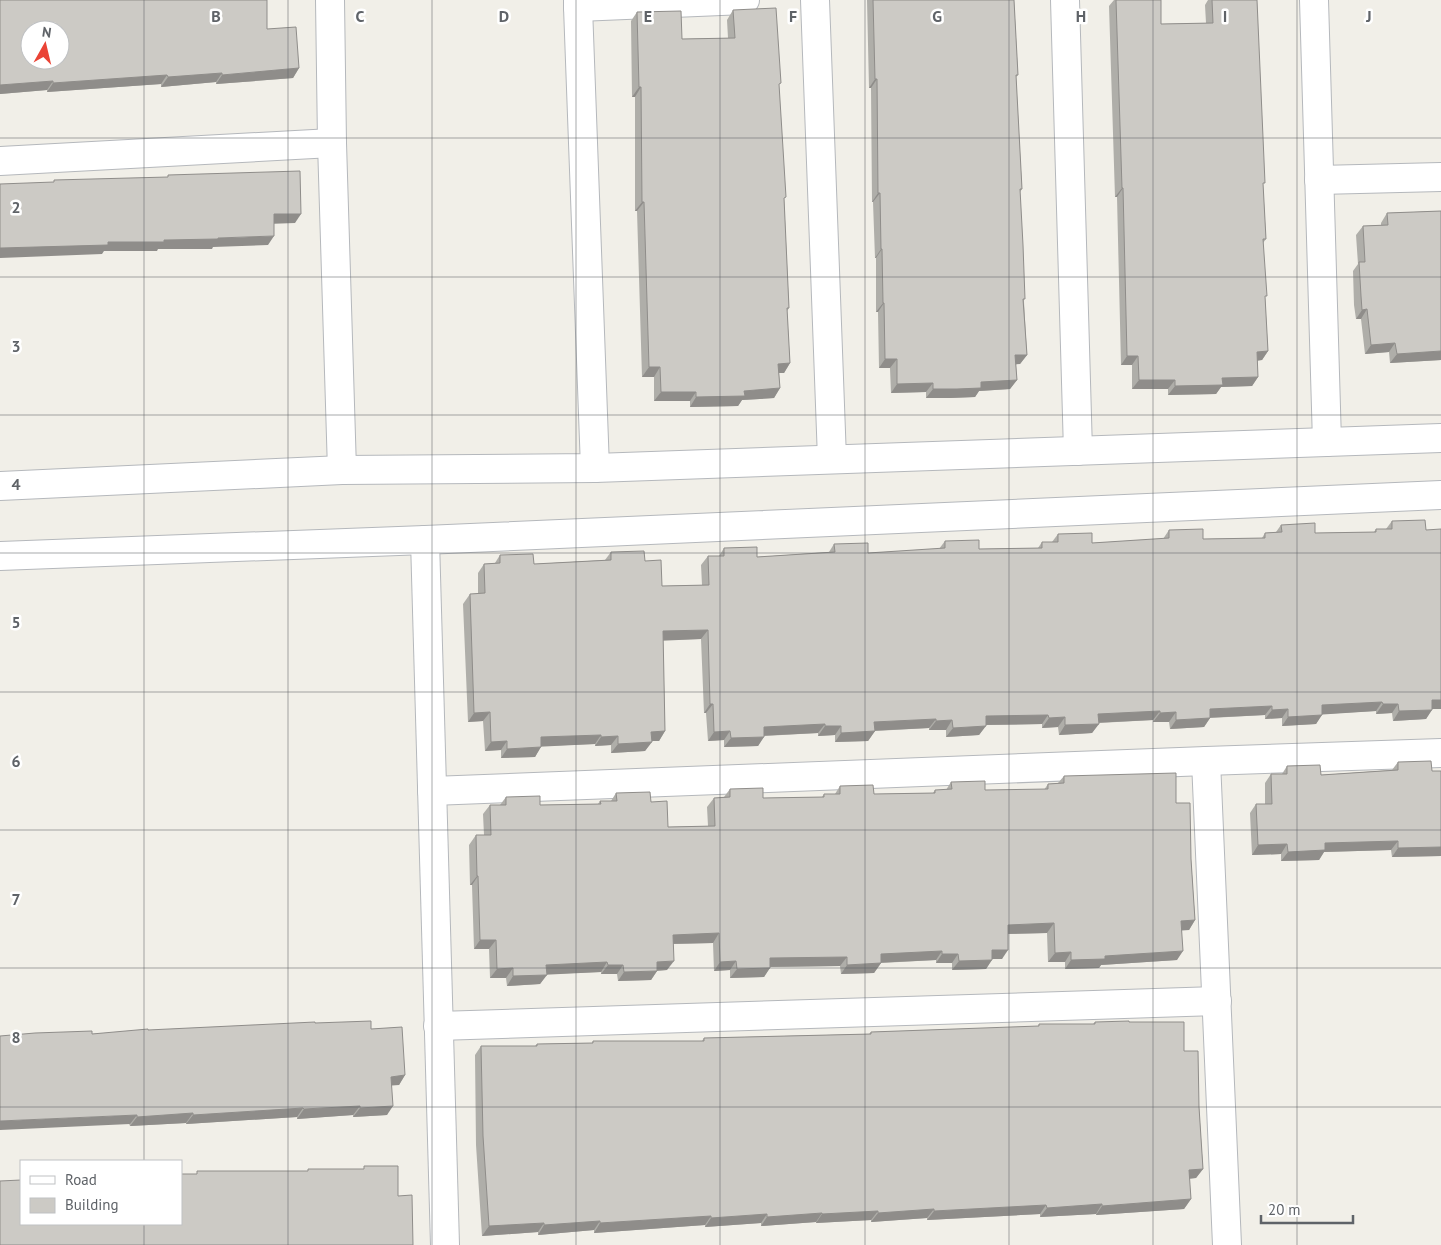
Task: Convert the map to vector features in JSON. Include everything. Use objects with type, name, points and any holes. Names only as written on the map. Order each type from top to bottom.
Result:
[{"type":"street","points":[[330,0],[332,143],[342,470]]},
{"type":"street","points":[[595,468],[578,3],[745,0]]},
{"type":"street","points":[[815,0],[832,460]]},
{"type":"street","points":[[1065,0],[1078,451]]},
{"type":"street","points":[[1314,0],[1326,442]]},
{"type":"street","points":[[0,161],[332,143]]},
{"type":"street","points":[[1319,180],[1441,177]]},
{"type":"street","points":[[0,486],[342,470],[595,468],[1441,438]]},
{"type":"street","points":[[0,556],[425,540],[1441,495]]},
{"type":"street","points":[[425,540],[445,1245]]},
{"type":"street","points":[[432,792],[1206,760],[1441,753]]},
{"type":"street","points":[[1206,760],[1228,1245]]},
{"type":"street","points":[[438,1026],[1217,1001]]},
{"type":"building","points":[[0,0],[267,0],[267,29],[296,27],[299,68],[222,75],[222,73],[168,77],[167,75],[53,83],[53,81],[0,85]]},
{"type":"building","points":[[873,0],[1014,0],[1022,189],[1020,189],[1025,299],[1023,299],[1027,355],[1015,355],[1017,380],[981,382],[981,388],[957,389],[933,389],[933,383],[897,384],[897,359],[885,359]]},
{"type":"building","points":[[1116,0],[1161,0],[1161,24],[1213,23],[1212,0],[1257,0],[1265,183],[1263,183],[1266,239],[1263,239],[1268,351],[1257,352],[1258,377],[1222,378],[1223,385],[1175,386],[1175,380],[1139,380],[1138,356],[1127,356]]},
{"type":"building","points":[[776,8],[786,197],[784,198],[790,363],[778,364],[780,388],[744,391],[745,396],[696,397],[696,392],[661,392],[660,367],[649,367],[637,12],[681,11],[682,39],[735,38],[733,10]]},
{"type":"building","points":[[300,171],[301,214],[274,214],[274,236],[164,240],[164,242],[108,242],[108,245],[0,248],[0,184],[54,182],[54,180],[168,177],[168,175]]},
{"type":"building","points":[[1441,211],[1441,351],[1397,354],[1395,343],[1371,345],[1367,309],[1362,310],[1361,296],[1359,262],[1365,262],[1363,226],[1388,225],[1387,213]]},
{"type":"building","points":[[1425,520],[1426,530],[1441,529],[1441,700],[1432,700],[1432,710],[1399,711],[1398,704],[1383,704],[1382,702],[1322,705],[1322,715],[1288,717],[1288,709],[1272,710],[1272,706],[1210,709],[1210,718],[1176,720],[1176,712],[1098,714],[1099,724],[1065,725],[1065,717],[1049,718],[1048,715],[986,716],[986,726],[953,728],[952,720],[936,721],[936,719],[874,722],[875,731],[841,733],[841,726],[825,726],[825,724],[764,727],[764,737],[731,738],[730,731],[714,732],[713,704],[710,704],[708,630],[663,631],[665,731],[651,732],[652,742],[618,744],[618,736],[601,737],[601,735],[541,737],[541,747],[507,749],[507,741],[491,742],[490,712],[474,713],[470,594],[485,593],[484,564],[500,563],[500,555],[533,554],[534,564],[611,560],[611,552],[644,551],[645,561],[661,560],[662,586],[709,585],[708,556],[724,556],[724,548],[757,547],[757,557],[835,552],[834,544],[868,543],[868,553],[945,548],[945,541],[979,540],[979,549],[1042,548],[1042,542],[1058,542],[1058,534],[1092,533],[1092,543],[1169,538],[1169,530],[1203,529],[1203,539],[1265,538],[1265,533],[1282,532],[1281,525],[1315,523],[1315,533],[1376,532],[1376,529],[1392,529],[1392,521]]},
{"type":"building","points":[[1431,761],[1432,771],[1441,771],[1441,847],[1398,848],[1398,841],[1325,843],[1325,850],[1288,852],[1287,844],[1258,845],[1256,804],[1272,804],[1271,774],[1287,774],[1287,766],[1320,765],[1321,775],[1398,770],[1398,762]]},
{"type":"building","points":[[1176,773],[1176,803],[1190,803],[1195,920],[1181,921],[1183,951],[1105,956],[1105,959],[1071,960],[1071,952],[1055,953],[1054,923],[1008,925],[1008,950],[992,950],[992,960],[959,961],[958,954],[942,954],[942,951],[881,954],[881,963],[847,965],[847,957],[770,958],[770,968],[737,969],[736,961],[720,962],[719,933],[673,935],[674,961],[657,962],[657,971],[624,972],[623,965],[608,965],[607,962],[546,965],[547,975],[513,976],[513,968],[497,969],[496,940],[480,940],[476,835],[491,835],[490,805],[506,805],[506,797],[540,796],[540,805],[601,804],[600,801],[617,801],[616,793],[650,792],[651,802],[667,801],[668,827],[715,826],[714,798],[730,797],[730,789],[763,788],[763,798],[824,797],[824,794],[840,794],[840,786],[873,785],[874,794],[935,793],[935,790],[952,789],[951,782],[985,781],[985,790],[1048,789],[1048,784],[1064,783],[1064,776]]},
{"type":"building","points":[[371,1021],[371,1029],[402,1027],[405,1075],[391,1077],[393,1106],[0,1121],[0,1036],[92,1031],[92,1034],[148,1029]]},
{"type":"building","points":[[1095,1022],[1184,1022],[1184,1051],[1198,1051],[1203,1169],[1189,1170],[1191,1199],[1102,1206],[1102,1204],[1047,1208],[1046,1205],[878,1213],[878,1211],[822,1213],[767,1217],[767,1214],[600,1223],[600,1221],[489,1226],[483,1136],[481,1046],[537,1046],[537,1044],[593,1043],[593,1041],[704,1041],[704,1038],[871,1034],[871,1032],[1039,1026],[1039,1024],[1095,1024]]},
{"type":"building","points":[[364,1166],[398,1166],[398,1196],[412,1195],[413,1245],[0,1245],[0,1181],[20,1180],[20,1225],[182,1225],[182,1174],[197,1174],[197,1171],[364,1169]]}]
